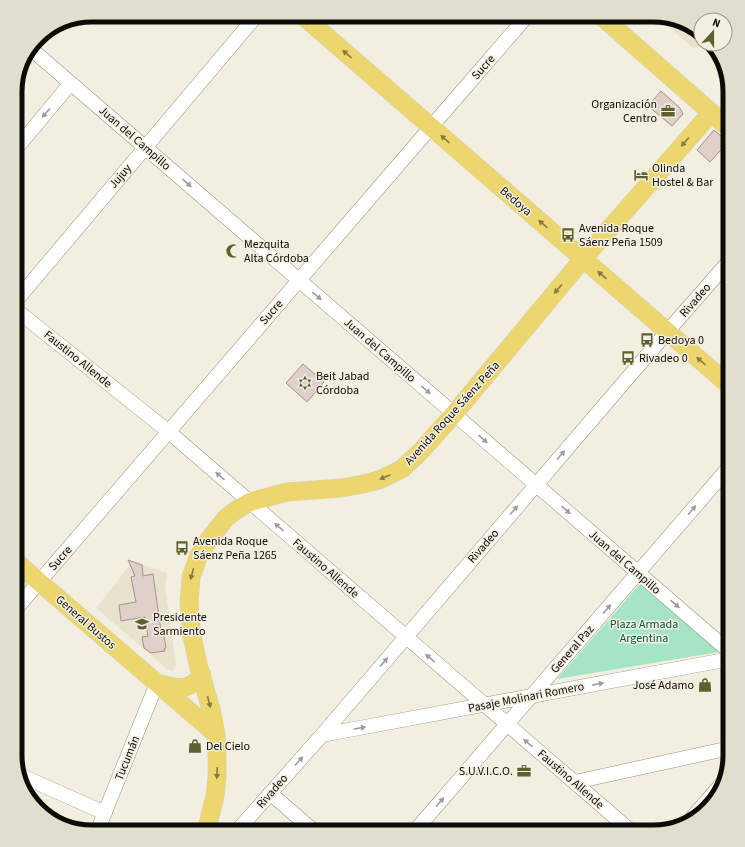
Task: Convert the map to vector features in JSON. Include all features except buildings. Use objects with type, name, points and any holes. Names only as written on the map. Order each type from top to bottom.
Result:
[{"type":"main road","name":"Bedoya","points":[[310,22],[723,380]]},
{"type":"main road","points":[[608,22],[723,123]]},
{"type":"main road","name":"Avenida Roque Sáenz Peña","points":[[209,825],[215,796],[218,754],[212,713],[198,664],[192,636],[189,604],[191,577],[199,555],[210,538],[226,518],[250,502],[287,492],[341,488],[363,484],[379,480],[402,469],[421,452],[454,414],[583,259],[711,112]]},
{"type":"main road","name":"General Bustos","points":[[22,567],[216,734]]},
{"type":"main road","name":"General Bustos","points":[[156,683],[179,688],[186,687],[196,682],[202,675]]},
{"type":"street","name":"Jujuy","points":[[22,294],[251,22]]},
{"type":"street","name":"Sucre","points":[[22,602],[522,22]]},
{"type":"street","name":"Juan del Campillo","points":[[35,52],[723,646]]},
{"type":"street","points":[[22,142],[71,83]]},
{"type":"street","name":"Rivadeo","points":[[242,825],[322,735],[723,268]]},
{"type":"street","name":"Faustino Allende","points":[[22,315],[169,432],[624,825]]},
{"type":"street","name":"General Paz","points":[[420,825],[723,474]]},
{"type":"street","name":"Pasaje Molinari Romero","points":[[322,735],[723,660]]},
{"type":"street","name":"Tucumán","points":[[100,825],[156,683]]},
{"type":"street","points":[[574,782],[723,750]]},
{"type":"street","points":[[26,778],[105,813]]},
{"type":"street","points":[[270,793],[307,825]]},
{"type":"shaded area","points":[[665,23],[671,24],[693,34],[693,48]]},
{"type":"shaded area","name":"Presidente Sarmiento","points":[[133,561],[167,573],[165,586],[176,665],[175,669],[172,671],[167,669],[96,608]]},
{"type":"green space","name":"Plaza Armada Argentina","points":[[640,584],[719,652],[557,679]]},
{"type":"place","name":"Organización Centro","points":[[668,111]]},
{"type":"place","name":"Olinda Hostel & Bar","points":[[641,175]]},
{"type":"place","name":"Avenida Roque Sáenz Peña 1509","points":[[568,235]]},
{"type":"place","name":"Mezquita Alta Córdoba","points":[[233,251]]},
{"type":"place","name":"Bedoya 0","points":[[647,340]]},
{"type":"place","name":"Rivadeo 0","points":[[628,358]]},
{"type":"place","name":"Beit Jabad Córdoba","points":[[305,383]]},
{"type":"place","name":"Avenida Roque Sáenz Peña 1265","points":[[182,548]]},
{"type":"place","name":"Presidente Sarmiento","points":[[142,624]]},
{"type":"place","name":"José Adamo","points":[[705,685]]},
{"type":"place","name":"Del Cielo","points":[[195,746]]},
{"type":"place","name":"S.U.V.I.C.O.","points":[[524,771]]}]
